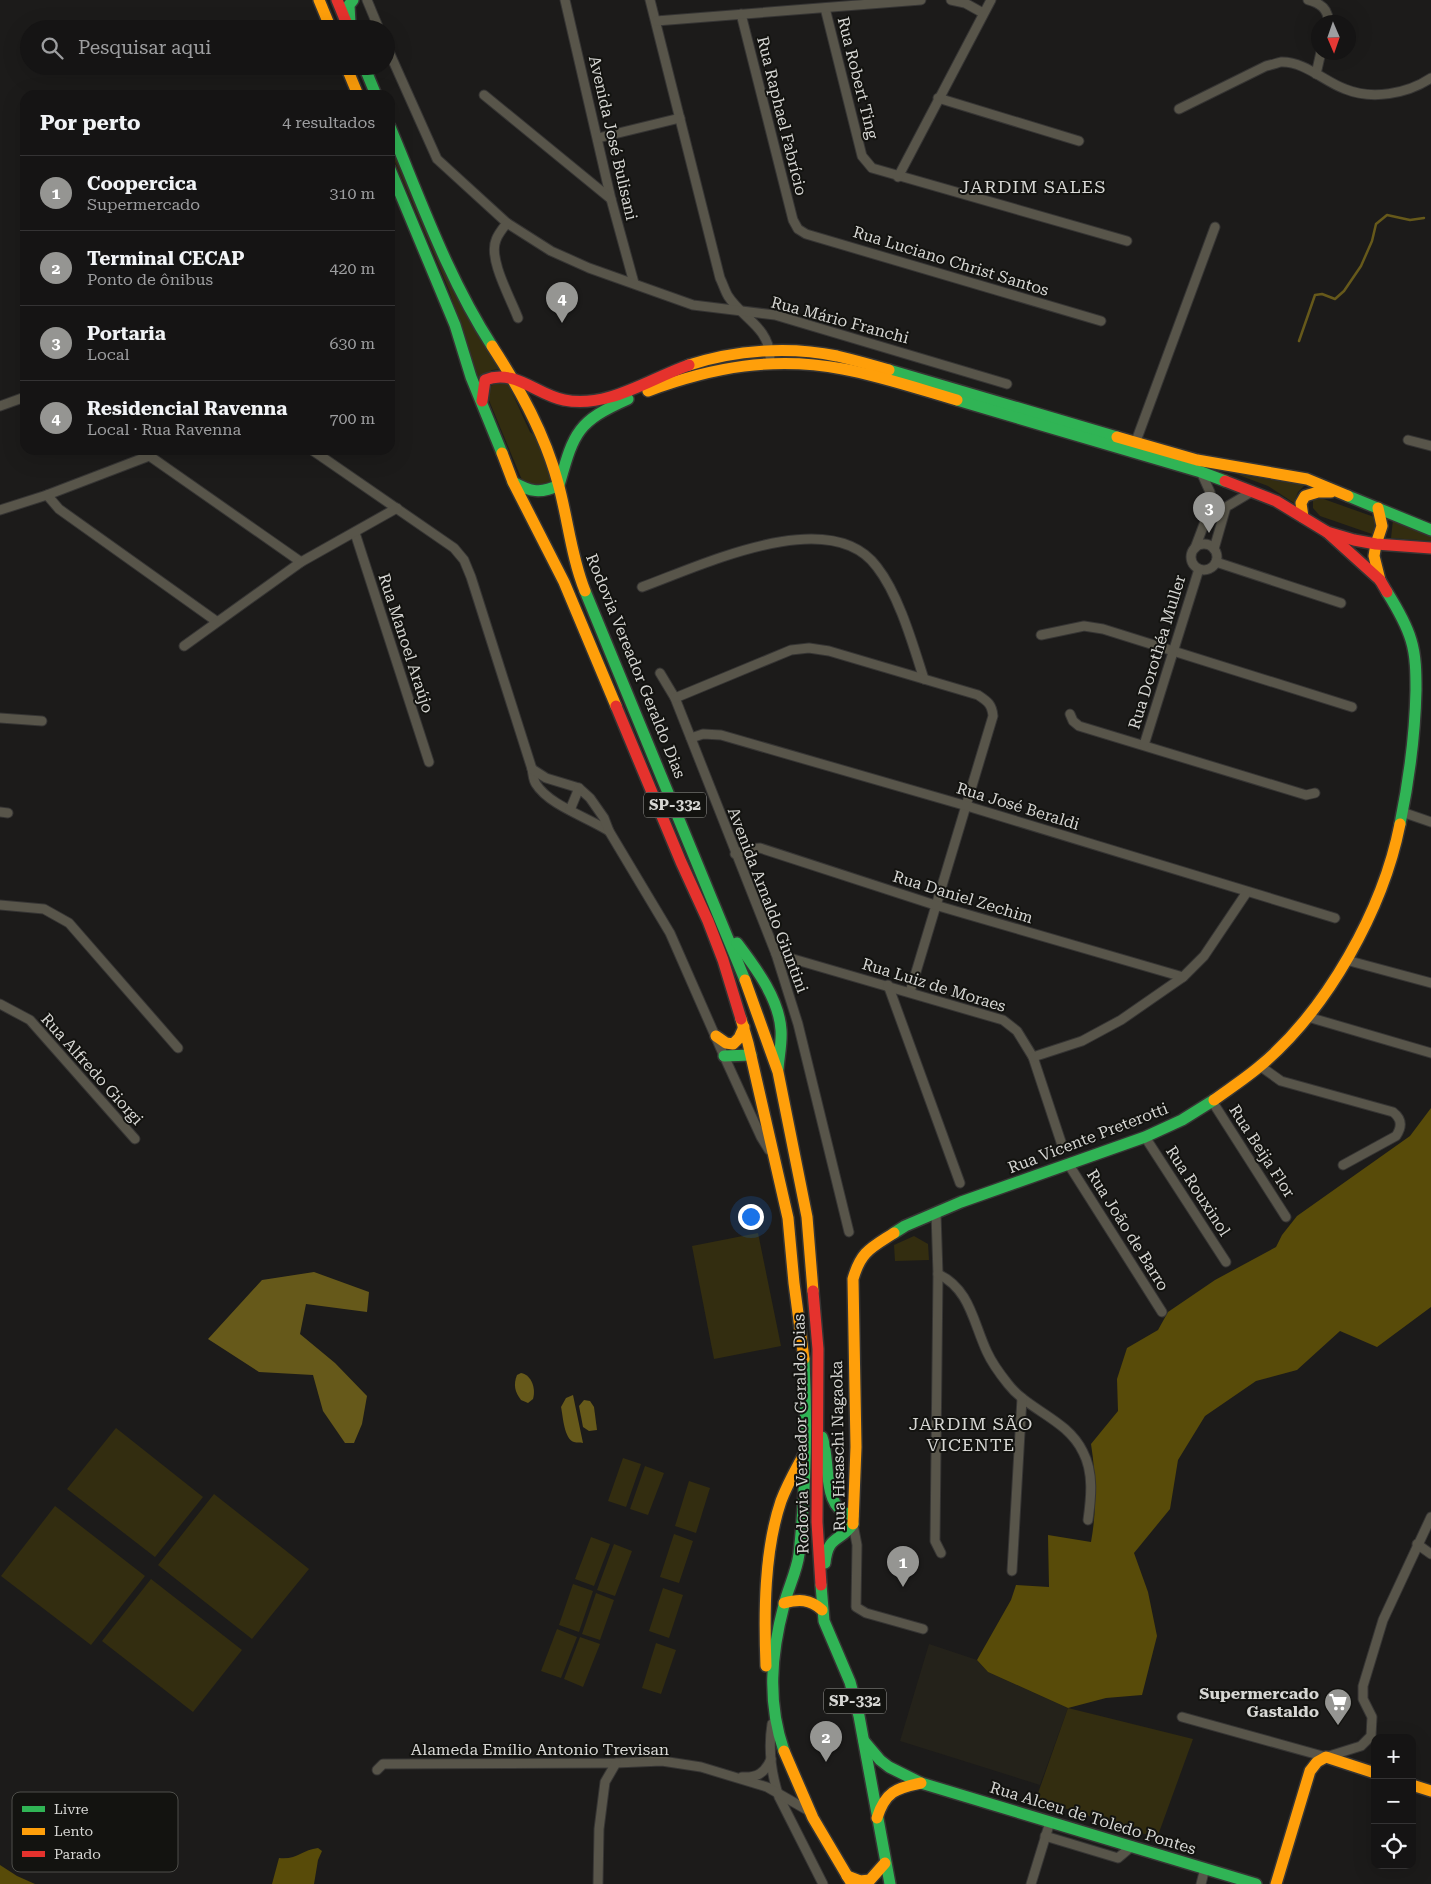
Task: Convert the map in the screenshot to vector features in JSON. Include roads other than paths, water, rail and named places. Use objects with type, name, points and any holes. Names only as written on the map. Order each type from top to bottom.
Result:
[{"type":"main road","points":[[319,0],[327,20]]},
{"type":"main road","points":[[337,0],[345,20]]},
{"type":"main road","points":[[349,20],[349,5],[353,0]]},
{"type":"main road","points":[[350,75],[356,90]]},
{"type":"main road","points":[[368,75],[374,90]]},
{"type":"main road","name":"Rodovia Vereador Geraldo Dias","points":[[395,139],[455,282],[476,321],[513,378],[546,443],[560,485],[566,523],[579,576],[727,929],[778,1072],[807,1217],[818,1349],[817,1522],[822,1610],[824,1623],[852,1691],[864,1741],[885,1863],[891,1883]]},
{"type":"main road","name":"Rodovia Vereador Geraldo Dias","points":[[395,182],[456,325],[471,377],[513,482],[564,582],[680,862],[708,921],[723,960],[752,1054],[788,1218],[794,1283],[804,1350],[806,1451],[799,1556],[784,1603],[775,1640],[774,1714],[784,1755],[810,1812],[849,1880]]},
{"type":"main road","points":[[492,345],[524,376],[550,397]]},
{"type":"main road","points":[[513,482],[526,490],[540,493],[560,485],[573,440],[582,425],[597,412],[700,372],[792,352],[843,358],[1197,460],[1280,473],[1306,480],[1431,530]]},
{"type":"main road","points":[[482,404],[485,380],[492,376],[513,378],[550,397],[565,401],[594,401],[612,396],[676,369],[711,358],[770,357],[834,367],[881,378],[1201,472],[1276,501],[1327,532],[1354,540],[1376,544],[1431,548]]},
{"type":"main road","points":[[1303,517],[1301,503],[1305,496],[1318,492],[1337,492]]},
{"type":"main road","name":"Rua Vicente Preterotti","points":[[1378,508],[1383,519],[1384,528],[1376,544],[1374,556],[1380,580]]},
{"type":"main road","name":"Rua Vicente Preterotti","points":[[868,1250],[885,1237],[905,1226],[961,1202],[1145,1137],[1182,1120],[1260,1066],[1308,1017],[1346,960],[1377,901],[1395,849],[1407,788],[1414,724],[1416,672],[1412,642],[1400,613],[1380,580],[1327,532]]},
{"type":"main road","points":[[727,929],[783,1005],[778,1072]]},
{"type":"main road","points":[[716,1036],[724,1043],[736,1044],[744,1027]]},
{"type":"main road","points":[[724,1056],[752,1054]]},
{"type":"main road","points":[[757,1082],[765,1087],[781,1085]]},
{"type":"main road","points":[[765,1120],[779,1120],[785,1124],[792,1137]]},
{"type":"main road","name":"Rua Hisaschi Nagaoka","points":[[853,1520],[856,1446],[853,1279],[858,1262],[868,1250]]},
{"type":"main road","points":[[818,1432],[823,1438],[827,1449],[830,1492],[834,1503],[853,1520],[848,1532],[834,1538],[829,1543],[826,1549],[825,1568],[821,1580]]},
{"type":"main road","points":[[773,1694],[766,1669],[764,1643],[771,1552],[781,1504],[806,1451]]},
{"type":"main road","points":[[784,1603],[795,1599],[810,1600],[816,1603],[822,1610]]},
{"type":"main road","name":"Rua Alceu de Toledo Pontes","points":[[864,1741],[880,1760],[921,1783],[1256,1884]]},
{"type":"main road","points":[[1276,1884],[1310,1771],[1316,1762],[1326,1757],[1371,1771]]},
{"type":"main road","name":"Rua Alceu de Toledo Pontes","points":[[877,1818],[883,1800],[896,1788],[921,1783]]},
{"type":"main road","points":[[1416,1786],[1431,1791]]},
{"type":"main road","points":[[849,1880],[870,1880],[885,1863]]},
{"type":"street","points":[[367,0],[375,20]]},
{"type":"street","name":"Avenida José Bulisani","points":[[565,0],[634,283]]},
{"type":"street","points":[[650,0],[720,278],[728,297],[756,324],[762,333],[768,344],[770,357]]},
{"type":"street","points":[[656,21],[921,0]]},
{"type":"street","points":[[951,0],[965,3],[983,13]]},
{"type":"street","points":[[991,0],[898,177],[1126,241]]},
{"type":"street","points":[[1308,0],[1325,8],[1328,15]]},
{"type":"street","name":"Rua Robert Ting","points":[[825,8],[862,156],[872,168],[898,177]]},
{"type":"street","name":"Rua Raphael Fabrício","points":[[741,14],[795,225]]},
{"type":"street","points":[[1316,74],[1320,60]]},
{"type":"street","points":[[1179,109],[1266,66],[1282,62],[1296,65],[1345,89],[1365,95],[1405,90],[1431,78]]},
{"type":"street","name":"Rua Mário Franchi","points":[[395,65],[437,159],[506,223],[551,251],[589,268],[693,305],[775,315],[1008,384]]},
{"type":"street","points":[[484,95],[612,199]]},
{"type":"street","points":[[938,98],[1079,141]]},
{"type":"street","points":[[598,138],[680,118]]},
{"type":"street","points":[[506,223],[496,240],[494,252],[496,263],[518,318]]},
{"type":"street","name":"Rua Luciano Christ Santos","points":[[795,225],[806,234],[1100,321]]},
{"type":"street","points":[[1136,441],[1215,227]]},
{"type":"street","points":[[0,406],[20,399]]},
{"type":"street","points":[[1408,440],[1431,446]]},
{"type":"street","points":[[319,455],[454,548],[464,560],[471,577],[535,783],[549,798],[608,831]]},
{"type":"street","points":[[0,510],[149,456],[301,562]]},
{"type":"street","points":[[1201,472],[1210,492],[1212,503],[1191,555],[1191,560],[1195,567],[1199,569],[1209,569],[1216,562],[1217,557],[1214,549],[1226,507],[1253,491]]},
{"type":"street","points":[[46,494],[58,509],[216,621]]},
{"type":"street","points":[[1212,503],[1226,507]]},
{"type":"street","points":[[184,646],[216,621],[301,562],[397,508]]},
{"type":"street","name":"Rua Manoel Araújo","points":[[355,533],[429,762]]},
{"type":"street","points":[[642,587],[730,556],[780,541],[813,538],[846,543],[864,553],[878,567],[891,590],[908,630],[924,679]]},
{"type":"street","points":[[1195,548],[1198,545],[1207,545],[1214,549]]},
{"type":"street","points":[[1216,562],[1341,603]]},
{"type":"street","name":"Rua Dorothéa Muller","points":[[1144,745],[1199,569]]},
{"type":"street","points":[[1041,635],[1084,626],[1103,629],[1352,707]]},
{"type":"street","points":[[675,698],[791,650],[809,648],[829,651],[978,695],[990,702],[993,708],[993,716],[910,992]]},
{"type":"street","name":"Avenida Arnaldo Giuntini","points":[[660,673],[675,698],[776,954],[783,1005],[798,1024],[849,1232]]},
{"type":"street","points":[[1070,714],[1073,721],[1080,726],[1306,795],[1315,793]]},
{"type":"street","points":[[0,718],[42,721]]},
{"type":"street","name":"Rua José Beraldi","points":[[691,738],[703,734],[721,735],[966,806],[1335,918]]},
{"type":"street","points":[[532,769],[546,778],[579,788],[590,798],[604,818],[608,831],[670,933],[761,1137],[776,1162]]},
{"type":"street","points":[[570,810],[579,788]]},
{"type":"street","points":[[1402,812],[1431,822]]},
{"type":"street","name":"Rua Daniel Zechim","points":[[735,854],[748,849],[760,848],[935,905],[1183,977]]},
{"type":"street","points":[[1033,1057],[1082,1041],[1122,1020],[1183,977],[1204,956],[1247,892]]},
{"type":"street","points":[[0,905],[44,909],[69,922],[178,1048]]},
{"type":"street","name":"Rua Luiz de Moraes","points":[[776,954],[888,985],[1003,1020],[1017,1031],[1033,1057],[1063,1148]]},
{"type":"street","points":[[1346,960],[1431,983]]},
{"type":"street","points":[[888,985],[960,1183]]},
{"type":"street","name":"Rua Alfredo Giorgi","points":[[0,1004],[30,1020],[135,1140]]},
{"type":"street","points":[[1308,1017],[1431,1053]]},
{"type":"street","points":[[782,1029],[798,1024]]},
{"type":"street","points":[[1260,1066],[1281,1081],[1393,1112],[1398,1116],[1401,1123],[1400,1130],[1396,1136],[1343,1165]]},
{"type":"street","name":"Rua Beija Flor","points":[[1212,1101],[1286,1217]]},
{"type":"street","name":"Rua Rouxinol","points":[[1145,1137],[1226,1262]]},
{"type":"street","name":"Rua João de Barro","points":[[1068,1165],[1162,1312]]},
{"type":"street","points":[[936,1213],[938,1274],[935,1541],[941,1553]]},
{"type":"street","points":[[938,1274],[950,1280],[965,1296],[988,1354],[1008,1384],[1022,1398],[1061,1424],[1078,1442],[1085,1455],[1089,1472],[1091,1495],[1088,1520]]},
{"type":"street","points":[[1012,1570],[1022,1398]]},
{"type":"street","points":[[1182,1717],[1326,1757],[1361,1746],[1371,1736],[1372,1716],[1363,1699],[1363,1686],[1382,1620],[1431,1517]]},
{"type":"street","name":"Rua Hisaschi Nagaoka","points":[[853,1520],[857,1544],[856,1606],[866,1613],[923,1629]]},
{"type":"street","points":[[1417,1544],[1431,1554]]},
{"type":"street","points":[[774,1714],[769,1740],[777,1793],[823,1884]]},
{"type":"street","points":[[734,1777],[755,1776],[762,1773],[771,1759]]},
{"type":"street","name":"Alameda Emílio Antonio Trevisan","points":[[377,1770],[383,1764],[616,1763],[662,1761],[701,1768],[767,1787],[810,1812]]},
{"type":"street","points":[[598,1884],[599,1829],[605,1782],[616,1763]]},
{"type":"street","points":[[1031,1884],[1050,1822]]},
{"type":"street","points":[[1045,1836],[1118,1858],[1132,1846]]},
{"type":"street","points":[[1201,1884],[1204,1868]]},
{"type":"waterway","points":[[1299,341],[1315,295],[1322,294],[1335,299],[1344,291],[1361,266],[1372,241],[1376,224],[1387,215],[1410,220],[1424,218]]},
{"type":"place","name":"Residencial Ravenna","points":[[562,323]]},
{"type":"place","name":"Portaria","points":[[1209,533]]},
{"type":"place","name":"Coopercica","points":[[903,1587]]},
{"type":"place","name":"Supermercado Gastaldo","points":[[1338,1726]]},
{"type":"place","name":"Terminal CECAP","points":[[826,1762]]},
{"type":"district","name":"JARDIM SALES","points":[[1033,186]]},
{"type":"district","name":"JARDIM SÃO VICENTE","points":[[971,1434]]}]
